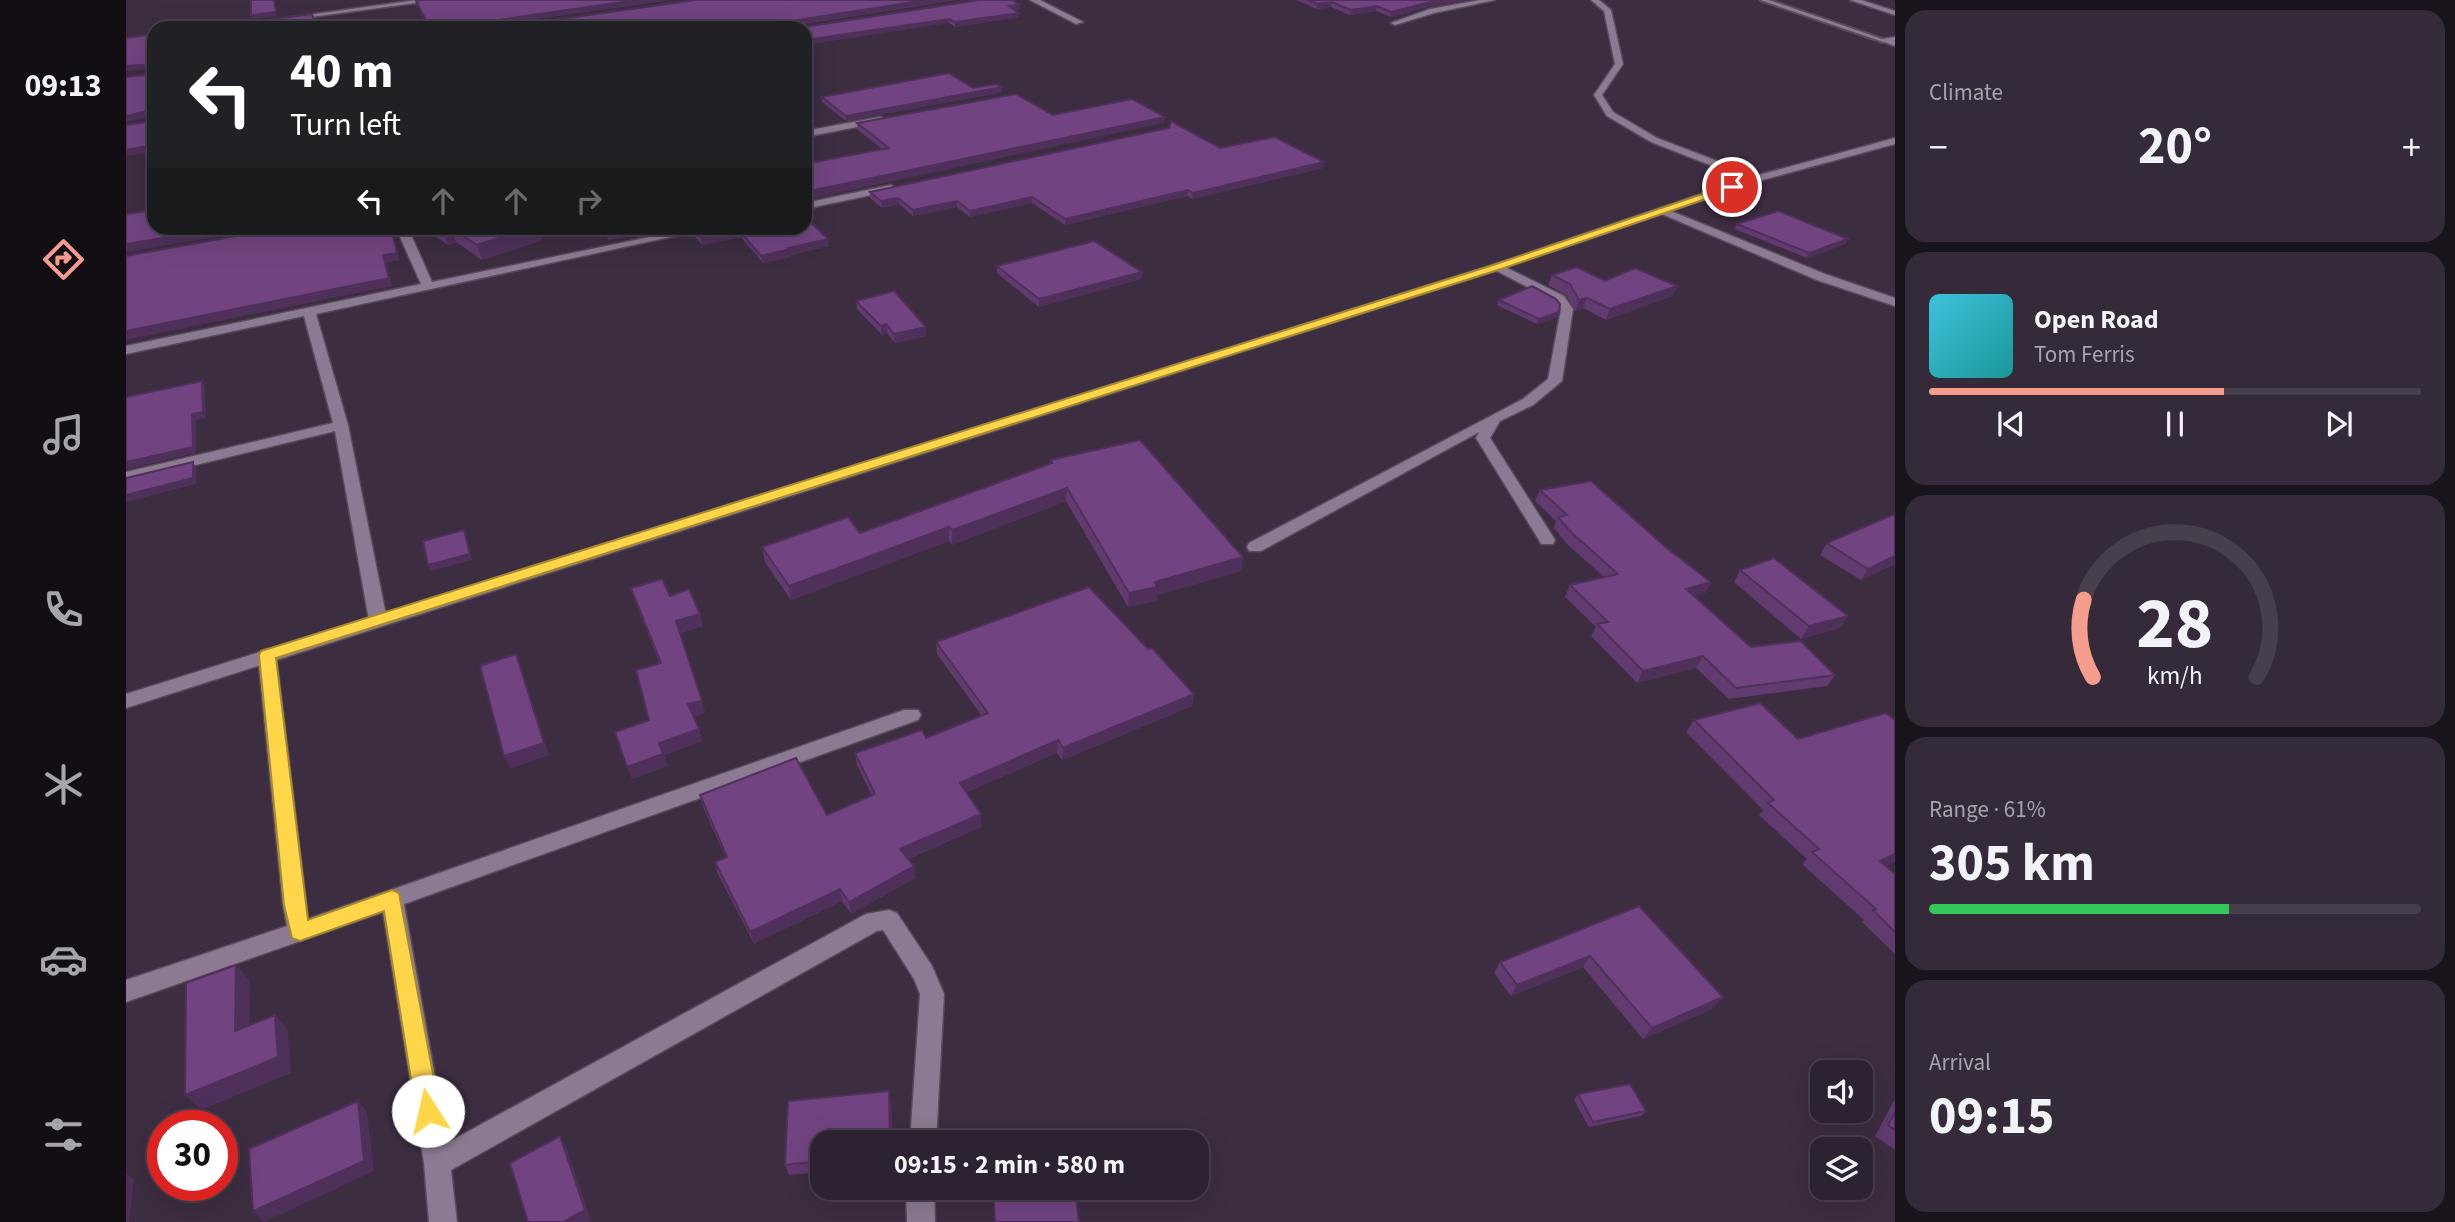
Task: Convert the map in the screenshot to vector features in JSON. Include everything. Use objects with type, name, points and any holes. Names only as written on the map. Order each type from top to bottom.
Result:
[{"type":"street","points":[[274,20],[435,0]]},
{"type":"street","points":[[1034,0],[1079,22]]},
{"type":"street","points":[[1395,23],[1433,11],[1491,0]]},
{"type":"street","points":[[1595,0],[1607,10],[1619,64],[1598,95],[1610,114],[1654,140],[1755,179]]},
{"type":"street","points":[[1854,0],[1895,13]]},
{"type":"street","points":[[1885,41],[1895,41]]},
{"type":"street","points":[[812,133],[896,117]]},
{"type":"street","points":[[126,701],[1497,267],[1755,179],[1895,141]]},
{"type":"street","points":[[812,204],[898,186]]},
{"type":"street","points":[[1661,210],[1821,277],[1895,302]]},
{"type":"street","points":[[404,235],[428,287]]},
{"type":"street","points":[[126,350],[673,235]]},
{"type":"street","points":[[1255,547],[1528,401],[1555,381],[1567,309],[1559,299],[1497,267]]},
{"type":"street","points":[[309,313],[341,425],[378,620]]},
{"type":"street","points":[[1495,418],[1483,439],[1547,540]]},
{"type":"street","points":[[126,477],[341,425]]},
{"type":"street","points":[[267,655],[294,905],[300,932]]},
{"type":"street","points":[[126,991],[911,715]]},
{"type":"street","points":[[392,899],[437,1163],[443,1222]]},
{"type":"street","points":[[437,1163],[874,921],[889,920],[924,974],[932,994],[924,1130]]},
{"type":"street","points":[[920,1200],[921,1222]]},
{"type":"lane","points":[[1763,0],[1885,41]]},
{"type":"building","points":[[251,0],[274,0],[276,12],[251,15]]},
{"type":"building","points":[[637,0],[490,21],[426,21],[416,1]]},
{"type":"building","points":[[695,0],[926,0],[792,21],[547,21]]},
{"type":"building","points":[[979,0],[1012,0],[1020,4],[1009,6],[1019,13],[955,22],[949,19],[812,39],[812,26]]},
{"type":"building","points":[[1308,0],[1443,0],[1391,12],[1377,6],[1351,10],[1332,2],[1317,4]]},
{"type":"building","points":[[312,14],[314,21],[258,21]]},
{"type":"building","points":[[147,35],[147,64],[126,66],[126,38]]},
{"type":"building","points":[[949,73],[973,88],[996,84],[1002,87],[846,116],[822,97]]},
{"type":"building","points":[[147,75],[147,111],[126,116],[126,77]]},
{"type":"building","points":[[1016,94],[1053,115],[1132,99],[1165,117],[812,191],[812,159],[815,162],[889,148],[857,123]]},
{"type":"building","points":[[1171,121],[1220,148],[1275,137],[1324,162],[1193,193],[1188,190],[1065,219],[1032,197],[970,211],[957,201],[913,210],[898,198],[881,201],[870,192],[1169,128]]},
{"type":"building","points":[[147,122],[147,146],[126,150],[126,125]]},
{"type":"building","points":[[147,211],[147,235],[182,235],[126,244],[126,214]]},
{"type":"building","points":[[1778,211],[1848,239],[1809,253],[1737,224]]},
{"type":"building","points":[[812,224],[828,239],[788,248],[790,249],[761,256],[743,235],[812,235]]},
{"type":"building","points":[[242,235],[393,235],[397,253],[383,255],[389,278],[126,331],[126,256]]},
{"type":"building","points":[[462,235],[508,235],[477,245]]},
{"type":"building","points":[[1094,241],[1142,272],[1039,299],[997,266]]},
{"type":"building","points":[[1577,267],[1605,281],[1635,268],[1677,286],[1610,309],[1587,298],[1579,300],[1570,284],[1552,275]]},
{"type":"building","points":[[1532,286],[1556,299],[1560,304],[1559,312],[1539,319],[1499,300]]},
{"type":"building","points":[[894,291],[926,327],[894,334],[886,324],[881,326],[856,301]]},
{"type":"building","points":[[202,381],[203,412],[192,414],[193,447],[126,462],[126,397]]},
{"type":"building","points":[[1140,440],[1243,557],[1155,582],[1157,587],[1129,593],[1067,488],[952,530],[949,527],[789,586],[762,547],[848,517],[860,533],[1052,463],[1050,460]]},
{"type":"building","points":[[193,462],[193,478],[126,495],[126,478]]},
{"type":"building","points":[[1591,481],[1668,549],[1711,582],[1686,589],[1751,647],[1801,641],[1835,675],[1736,688],[1703,656],[1643,671],[1597,624],[1608,622],[1570,585],[1618,574],[1572,533],[1558,517],[1567,515],[1540,490]]},
{"type":"building","points":[[1895,514],[1895,556],[1868,569],[1827,543]]},
{"type":"building","points":[[464,530],[470,554],[428,565],[423,541]]},
{"type":"building","points":[[1774,558],[1848,616],[1809,626],[1740,570]]},
{"type":"building","points":[[662,579],[670,596],[689,589],[700,614],[676,621],[702,701],[688,704],[699,729],[659,743],[663,754],[627,767],[615,732],[649,720],[636,670],[661,663],[631,588]]},
{"type":"building","points":[[1089,587],[1148,649],[1152,648],[1194,694],[1063,748],[1058,740],[960,783],[981,814],[900,849],[914,866],[849,902],[840,889],[750,932],[715,862],[727,857],[700,795],[796,758],[827,815],[875,794],[855,753],[922,730],[926,738],[988,713],[936,642]]},
{"type":"building","points":[[516,654],[544,743],[504,756],[480,666]]},
{"type":"building","points":[[1760,703],[1798,739],[1886,713],[1895,720],[1895,854],[1880,861],[1895,874],[1895,932],[1873,910],[1876,909],[1812,852],[1819,849],[1768,803],[1774,800],[1694,720]]},
{"type":"building","points":[[1639,906],[1723,997],[1652,1028],[1590,956],[1517,985],[1500,962]]},
{"type":"building","points":[[236,965],[235,1031],[275,1015],[278,1057],[185,1095],[186,983]]},
{"type":"building","points":[[1630,1084],[1646,1111],[1593,1122],[1578,1094]]},
{"type":"building","points":[[889,1091],[890,1130],[810,1130],[810,1162],[785,1165],[788,1101]]},
{"type":"building","points":[[358,1101],[364,1161],[253,1211],[249,1149]]},
{"type":"building","points":[[1895,1112],[1895,1130],[1888,1125]]},
{"type":"building","points":[[560,1136],[585,1210],[563,1222],[528,1222],[510,1163]]},
{"type":"building","points":[[994,1200],[1076,1200],[1079,1222],[995,1222]]},
{"type":"route","points":[[428,1111],[392,899],[300,932],[294,905],[267,655],[1497,267],[1732,187]]}]
